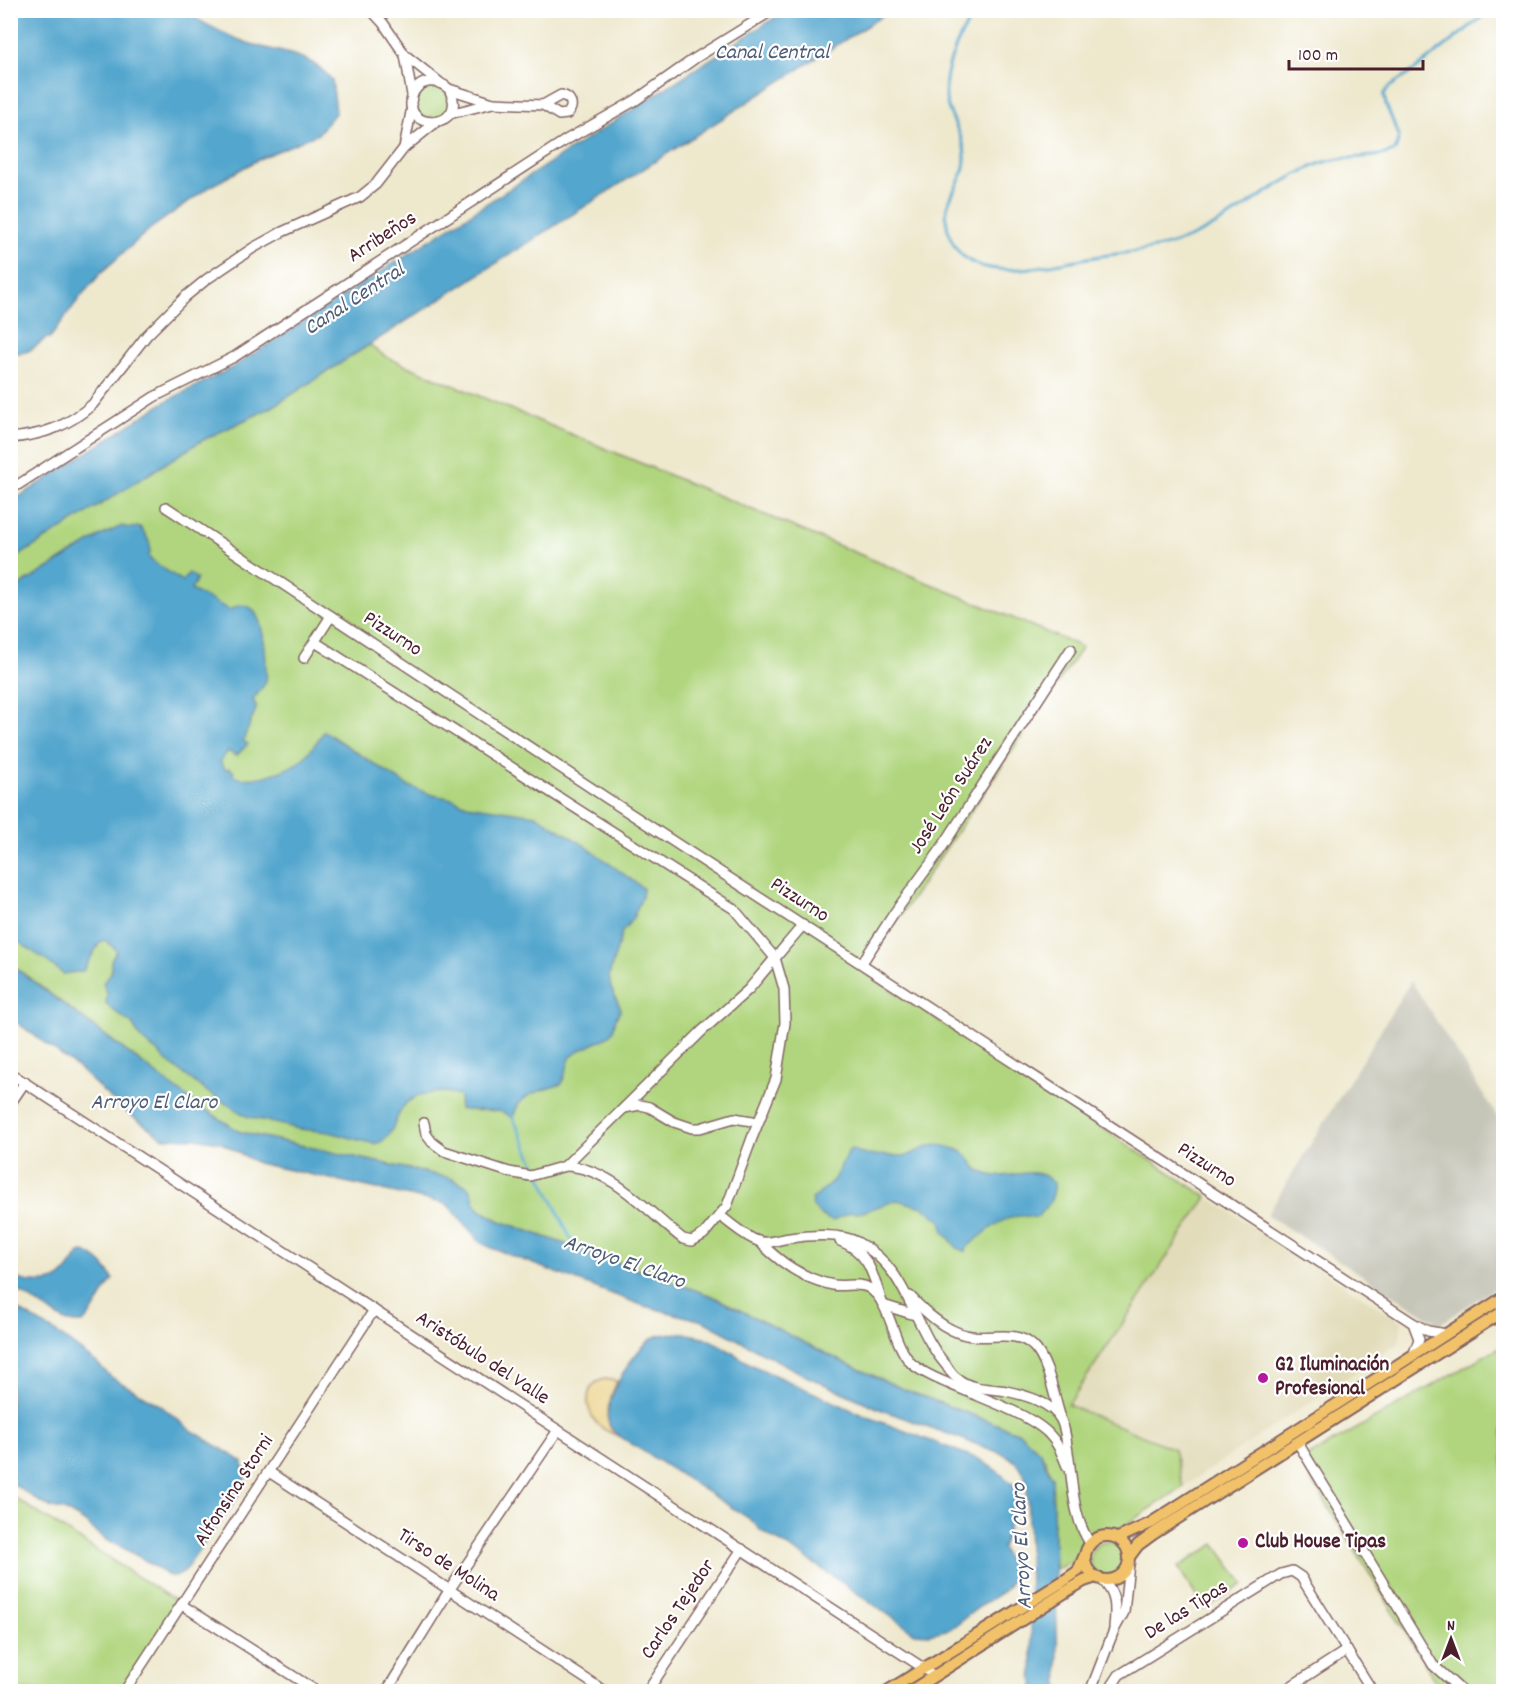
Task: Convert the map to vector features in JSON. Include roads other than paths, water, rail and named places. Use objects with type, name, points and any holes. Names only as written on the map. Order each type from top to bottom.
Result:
[{"type":"main road","points":[[909,1692],[1025,1619],[1066,1585],[1077,1571],[1090,1543],[1103,1536],[1118,1538],[1151,1523],[1503,1298]]},
{"type":"main road","points":[[886,1692],[1024,1605],[1066,1585],[1098,1578],[1115,1579],[1126,1570],[1138,1545],[1153,1534],[1503,1311]]},
{"type":"main road","points":[[1118,1538],[1128,1549],[1129,1560]]},
{"type":"main road","points":[[1084,1557],[1086,1565],[1098,1578]]},
{"type":"street","points":[[371,10],[405,55],[449,89],[493,103],[543,105]]},
{"type":"street","name":"Arribeños","points":[[10,490],[154,397],[234,357],[566,140],[636,100],[694,59],[773,10]]},
{"type":"street","points":[[404,148],[412,107],[405,55]]},
{"type":"street","points":[[412,95],[420,85],[432,81],[438,82]]},
{"type":"street","points":[[10,438],[44,433],[69,423],[82,414],[103,393],[147,335],[207,279],[253,248],[282,232],[360,196],[383,176],[404,148],[449,114],[453,101],[449,89]]},
{"type":"street","points":[[449,114],[493,103]]},
{"type":"street","points":[[412,107],[423,121],[435,123]]},
{"type":"street","name":"Pizzurno","points":[[166,507],[1413,1323],[1428,1331],[1446,1334]]},
{"type":"street","points":[[304,658],[331,616]]},
{"type":"street","points":[[315,642],[734,909],[775,958],[784,989],[785,1023],[776,1079],[727,1206],[704,1234],[692,1241],[683,1239],[630,1194],[594,1172],[574,1166],[565,1166],[534,1175],[509,1172],[444,1151],[426,1134],[424,1123]]},
{"type":"street","name":"José León Suárez","points":[[862,963],[939,852],[1071,649]]},
{"type":"street","points":[[565,1166],[703,1030],[749,989],[802,925]]},
{"type":"street","name":"Aristóbulo del Valle","points":[[10,1073],[933,1675]]},
{"type":"street","points":[[10,1104],[25,1082]]},
{"type":"street","points":[[624,1108],[640,1105],[649,1107],[674,1122],[692,1128],[700,1128],[734,1118],[758,1122]]},
{"type":"street","points":[[720,1216],[759,1242],[777,1259],[800,1273],[832,1284],[866,1287],[875,1293],[883,1305],[915,1315]]},
{"type":"street","points":[[759,1242],[825,1236],[855,1240],[871,1250],[894,1272],[935,1353],[957,1379],[976,1388],[1006,1391],[1034,1400],[1051,1408],[1060,1418]]},
{"type":"street","points":[[825,1236],[847,1244],[862,1254],[870,1266],[896,1340],[911,1363],[932,1376],[1032,1421],[1048,1433],[1059,1447],[1071,1477]]},
{"type":"street","points":[[906,1292],[926,1314],[966,1335],[987,1337],[1001,1335],[1018,1338],[1033,1346],[1044,1364],[1065,1429],[1073,1496],[1084,1535],[1090,1543]]},
{"type":"street","name":"Alfonsina Storni","points":[[124,1692],[374,1310]]},
{"type":"street","points":[[1413,1323],[1419,1340],[1413,1356]]},
{"type":"street","points":[[386,1692],[450,1589],[558,1430]]},
{"type":"street","points":[[1298,1443],[1433,1665],[1463,1692]]},
{"type":"street","name":"Tirso de Molina","points":[[269,1472],[606,1692]]},
{"type":"street","name":"Carlos Tejedor","points":[[646,1692],[742,1549]]},
{"type":"street","points":[[1090,1692],[1114,1630],[1124,1612],[1129,1560]]},
{"type":"street","name":"De las Tipas","points":[[1108,1692],[1119,1675],[1281,1574],[1292,1570],[1300,1577],[1347,1650]]},
{"type":"street","points":[[1098,1578],[1109,1586],[1115,1599],[1114,1630]]},
{"type":"street","points":[[182,1605],[318,1692]]},
{"type":"street","points":[[1282,1692],[1347,1650],[1373,1692]]},
{"type":"water","points":[[11,10],[185,11],[207,25],[240,40],[304,58],[313,64],[332,80],[336,112],[318,134],[259,159],[208,188],[150,229],[103,271],[50,338],[46,338],[30,350],[21,353],[10,352]]},
{"type":"water","name":"Canal Central","points":[[785,11],[890,11],[272,407],[201,441],[11,561],[11,502],[163,403],[233,367]]},
{"type":"water","points":[[122,526],[140,527],[149,541],[151,560],[182,581],[189,573],[197,579],[191,590],[230,610],[241,605],[250,607],[261,625],[264,638],[266,680],[253,700],[256,709],[243,741],[248,744],[236,756],[228,751],[220,762],[226,770],[229,768],[234,772],[232,775],[239,778],[257,777],[288,768],[305,757],[324,731],[408,786],[467,805],[536,815],[584,845],[643,888],[642,897],[633,918],[622,932],[609,976],[611,988],[621,1009],[613,1031],[608,1037],[570,1058],[562,1084],[533,1093],[521,1101],[511,1117],[493,1111],[459,1109],[460,1097],[450,1093],[418,1096],[401,1109],[390,1134],[374,1144],[329,1132],[299,1129],[246,1116],[209,1093],[165,1060],[142,1040],[132,1024],[110,1008],[106,1003],[107,994],[103,983],[111,973],[111,960],[117,951],[105,940],[100,942],[83,971],[63,974],[11,937],[11,591],[100,536]]},
{"type":"water","name":"Arroyo El Claro","points":[[10,964],[192,1101],[240,1132],[450,1178],[471,1190],[480,1210],[500,1221],[712,1296],[841,1361],[903,1389],[1020,1433],[1040,1452],[1052,1478],[1059,1691],[1033,1691],[1027,1486],[1020,1468],[1006,1455],[882,1410],[808,1377],[703,1321],[644,1306],[494,1249],[481,1243],[447,1204],[257,1163],[220,1142],[194,1138],[164,1138],[123,1110],[78,1068],[11,1018]]},
{"type":"water","points":[[939,1145],[963,1152],[978,1169],[990,1175],[1036,1173],[1044,1176],[1054,1183],[1050,1203],[1036,1218],[1016,1216],[998,1223],[966,1248],[965,1252],[957,1248],[944,1232],[941,1221],[923,1207],[897,1200],[863,1212],[851,1212],[833,1221],[822,1216],[813,1207],[811,1199],[834,1179],[849,1150],[852,1149],[865,1155],[906,1156],[930,1146]]},
{"type":"water","points":[[84,1252],[101,1263],[113,1279],[92,1313],[83,1323],[65,1321],[20,1292],[11,1283],[11,1274],[30,1282],[56,1280],[66,1272],[79,1253]]},
{"type":"water","points":[[10,1305],[54,1331],[96,1362],[111,1377],[160,1405],[188,1428],[243,1462],[245,1479],[236,1499],[183,1573],[169,1576],[143,1559],[106,1540],[88,1524],[64,1510],[52,1508],[40,1502],[11,1482]]},
{"type":"water","points":[[683,1333],[703,1337],[752,1365],[863,1415],[981,1460],[997,1471],[1014,1485],[1016,1500],[1002,1548],[1011,1569],[1012,1580],[1004,1591],[950,1629],[929,1634],[915,1633],[800,1554],[761,1531],[750,1519],[619,1436],[609,1426],[608,1411],[622,1374],[639,1351],[655,1337]]},
{"type":"waterway","points":[[977,10],[957,43],[948,69],[946,83],[948,107],[963,143],[965,159],[962,173],[948,204],[946,217],[952,241],[964,257],[981,266],[1001,269],[1046,266],[1144,250],[1185,240],[1213,226],[1288,179],[1319,164],[1395,151],[1399,136],[1384,95],[1389,87],[1416,69],[1491,10]]},
{"type":"waterway","points":[[512,1116],[577,1252]]},
{"type":"place","name":"G2 Iluminación Profesional","points":[[1263,1378]]},
{"type":"place","name":"Club House Tipas","points":[[1243,1543]]}]
